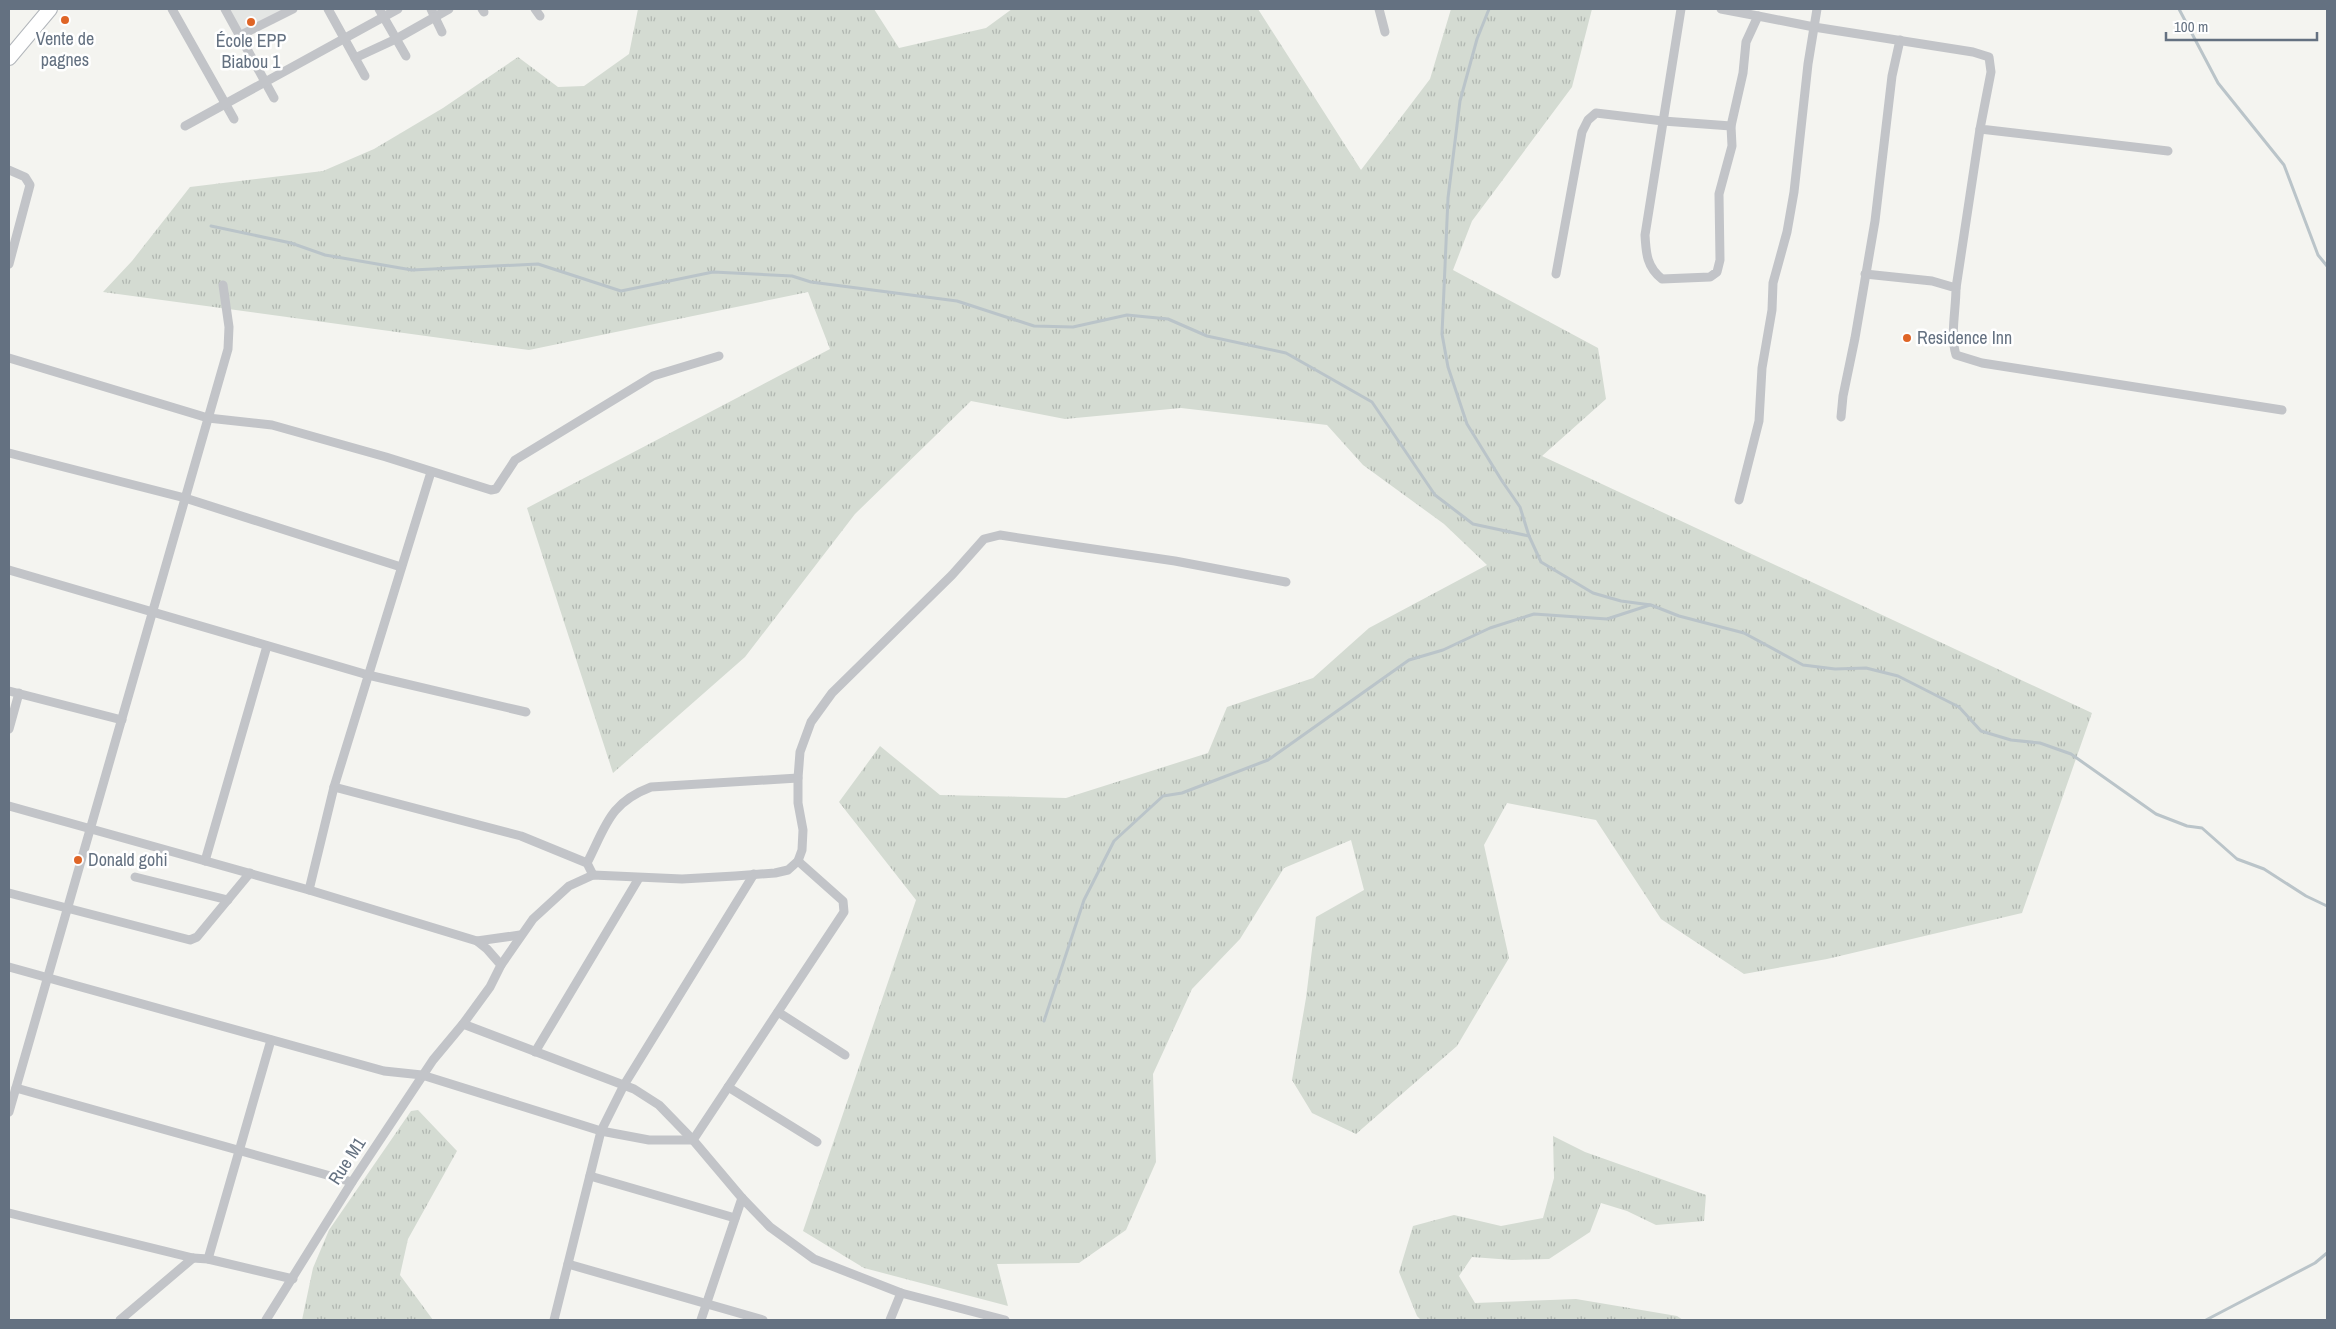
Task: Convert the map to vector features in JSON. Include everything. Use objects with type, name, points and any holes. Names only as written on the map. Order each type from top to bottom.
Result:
[{"type":"main road","points":[[9,58],[50,9]]},
{"type":"street","points":[[172,9],[234,118]]},
{"type":"street","points":[[225,9],[274,98]]},
{"type":"street","points":[[239,36],[293,9]]},
{"type":"street","points":[[328,9],[365,76]]},
{"type":"street","points":[[185,126],[344,37],[381,13],[398,9]]},
{"type":"street","points":[[356,58],[396,39],[433,13],[450,9]]},
{"type":"street","points":[[1379,9],[1385,32]]},
{"type":"street","points":[[1681,9],[1645,234],[1646,257],[1653,272],[1662,279],[1710,278],[1717,272],[1720,260],[1719,194],[1732,146],[1731,126],[1743,73],[1746,42],[1758,16]]},
{"type":"street","points":[[1721,9],[1814,27],[1973,52],[1989,57],[1991,72],[1980,129],[1956,288],[1956,310],[1952,343],[1956,355],[2000,366],[2282,410]]},
{"type":"street","points":[[1739,500],[1759,421],[1762,368],[1770,320],[1773,283],[1787,232],[1794,192],[1817,9]]},
{"type":"street","points":[[381,13],[406,56]]},
{"type":"street","points":[[433,13],[442,32]]},
{"type":"street","points":[[1841,417],[1843,396],[1875,221],[1892,76],[1900,40]]},
{"type":"street","points":[[1556,274],[1582,132],[1588,120],[1596,113],[1662,121],[1731,126]]},
{"type":"street","points":[[1980,129],[2168,151]]},
{"type":"street","points":[[9,170],[25,177],[30,185],[9,264]]},
{"type":"street","points":[[1865,274],[1932,281],[1956,288]]},
{"type":"street","points":[[9,1112],[230,338],[222,285]]},
{"type":"street","points":[[9,358],[208,418],[272,425],[431,472],[484,490],[496,489],[515,460],[653,376],[719,356]]},
{"type":"street","points":[[9,453],[184,498],[401,567]]},
{"type":"street","points":[[309,890],[334,787],[431,472]]},
{"type":"street","points":[[334,787],[521,836],[587,863],[593,875],[682,879],[788,870],[798,861],[802,850],[803,830],[798,803],[798,778],[800,752],[811,722],[832,693],[939,588],[984,539],[1000,535],[1175,561],[1286,582]]},
{"type":"street","points":[[9,570],[368,675],[526,712]]},
{"type":"street","points":[[205,861],[267,646]]},
{"type":"street","points":[[9,691],[122,720]]},
{"type":"street","points":[[9,729],[19,693]]},
{"type":"street","points":[[587,863],[613,812],[634,793],[651,787],[798,778]]},
{"type":"street","points":[[9,806],[309,890],[477,941],[487,948],[501,965]]},
{"type":"street","points":[[693,1140],[844,912],[843,901],[798,861]]},
{"type":"street","points":[[9,894],[190,940],[197,937],[250,873]]},
{"type":"street","points":[[554,1320],[601,1130],[624,1085],[754,874]]},
{"type":"street","name":"Rue M1","points":[[266,1320],[352,1182],[422,1075],[490,987],[520,935],[533,918],[569,886],[593,875]]},
{"type":"street","points":[[135,877],[228,900]]},
{"type":"street","points":[[535,1052],[639,878]]},
{"type":"street","points":[[477,941],[520,935]]},
{"type":"street","points":[[9,967],[384,1071],[422,1075],[601,1130],[649,1140],[693,1140]]},
{"type":"street","points":[[778,1012],[845,1056]]},
{"type":"street","points":[[463,1024],[634,1089],[659,1105],[693,1140],[742,1198],[770,1227],[814,1259],[901,1293],[1005,1320]]},
{"type":"street","points":[[208,1259],[271,1040]]},
{"type":"street","points":[[16,1088],[352,1182]]},
{"type":"street","points":[[728,1088],[818,1142]]},
{"type":"street","points":[[590,1176],[735,1218]]},
{"type":"street","points":[[701,1320],[742,1198]]},
{"type":"street","points":[[9,1212],[192,1258],[208,1259],[293,1279]]},
{"type":"street","points":[[120,1320],[192,1258]]},
{"type":"street","points":[[568,1264],[763,1320]]},
{"type":"street","points":[[890,1320],[901,1293]]},
{"type":"shaded area","name":"École EPP Biabou 1","points":[[227,9],[293,9],[242,36]]},
{"type":"green space","points":[[638,9],[874,9],[899,48],[986,28],[1012,9],[1258,9],[1361,170],[1430,79],[1451,9],[1592,9],[1572,87],[1472,221],[1453,270],[1598,348],[1606,399],[1542,456],[2092,713],[2022,913],[1827,959],[1744,974],[1661,919],[1596,820],[1507,803],[1484,845],[1509,958],[1457,1046],[1356,1134],[1312,1113],[1292,1080],[1306,998],[1316,917],[1364,890],[1351,840],[1284,868],[1240,939],[1192,989],[1153,1074],[1156,1162],[1126,1230],[1079,1263],[997,1264],[1008,1306],[864,1268],[803,1231],[916,900],[839,802],[880,746],[940,795],[1066,798],[1208,753],[1227,707],[1313,678],[1369,628],[1487,565],[1444,524],[1363,465],[1327,425],[1181,408],[1065,419],[971,401],[855,514],[745,657],[613,773],[527,508],[830,349],[808,292],[529,350],[103,292],[132,261],[190,187],[323,171],[374,149],[443,108],[518,57],[558,87],[584,86],[629,54]]},
{"type":"green space","points":[[418,1110],[457,1151],[408,1239],[400,1275],[433,1320],[302,1320],[313,1268],[329,1230],[411,1111]]},
{"type":"green space","points":[[1553,1136],[1585,1152],[1706,1195],[1704,1221],[1656,1225],[1627,1211],[1601,1203],[1590,1232],[1549,1259],[1512,1260],[1472,1257],[1459,1276],[1475,1303],[1576,1299],[1677,1316],[1683,1320],[1421,1320],[1417,1316],[1399,1272],[1413,1226],[1454,1215],[1501,1226],[1543,1218],[1554,1178]]},
{"type":"waterway","points":[[1489,9],[1477,39],[1460,101],[1448,198],[1442,334],[1448,367],[1467,424],[1520,507],[1529,536],[1541,562],[1593,593],[1621,601],[1651,605],[1679,616],[1744,633],[1803,665],[1835,669],[1866,668],[1898,676],[1959,707],[1981,731],[2011,740],[2040,743],[2071,754],[2156,814],[2187,826],[2202,828],[2237,859],[2264,869],[2306,896],[2327,906]]},
{"type":"waterway","points":[[2179,9],[2218,83],[2284,165],[2318,255],[2327,266]]},
{"type":"waterway","points":[[211,226],[291,243],[325,255],[412,270],[538,264],[621,291],[713,272],[792,276],[811,282],[957,301],[1034,326],[1073,327],[1127,315],[1168,319],[1207,336],[1286,353],[1372,402],[1435,495],[1473,524],[1529,536]]},
{"type":"waterway","points":[[1044,1021],[1084,900],[1114,841],[1163,796],[1182,793],[1268,760],[1409,660],[1443,650],[1490,628],[1534,614],[1607,619],[1650,605]]},
{"type":"waterway","points":[[2206,1320],[2315,1263],[2327,1253]]},
{"type":"place","name":"Vente de pagnes","points":[[65,20]]},
{"type":"place","name":"École EPP Biabou 1","points":[[251,22]]},
{"type":"place","name":"Residence Inn","points":[[1907,338]]},
{"type":"place","name":"Donald gohi","points":[[78,860]]}]
